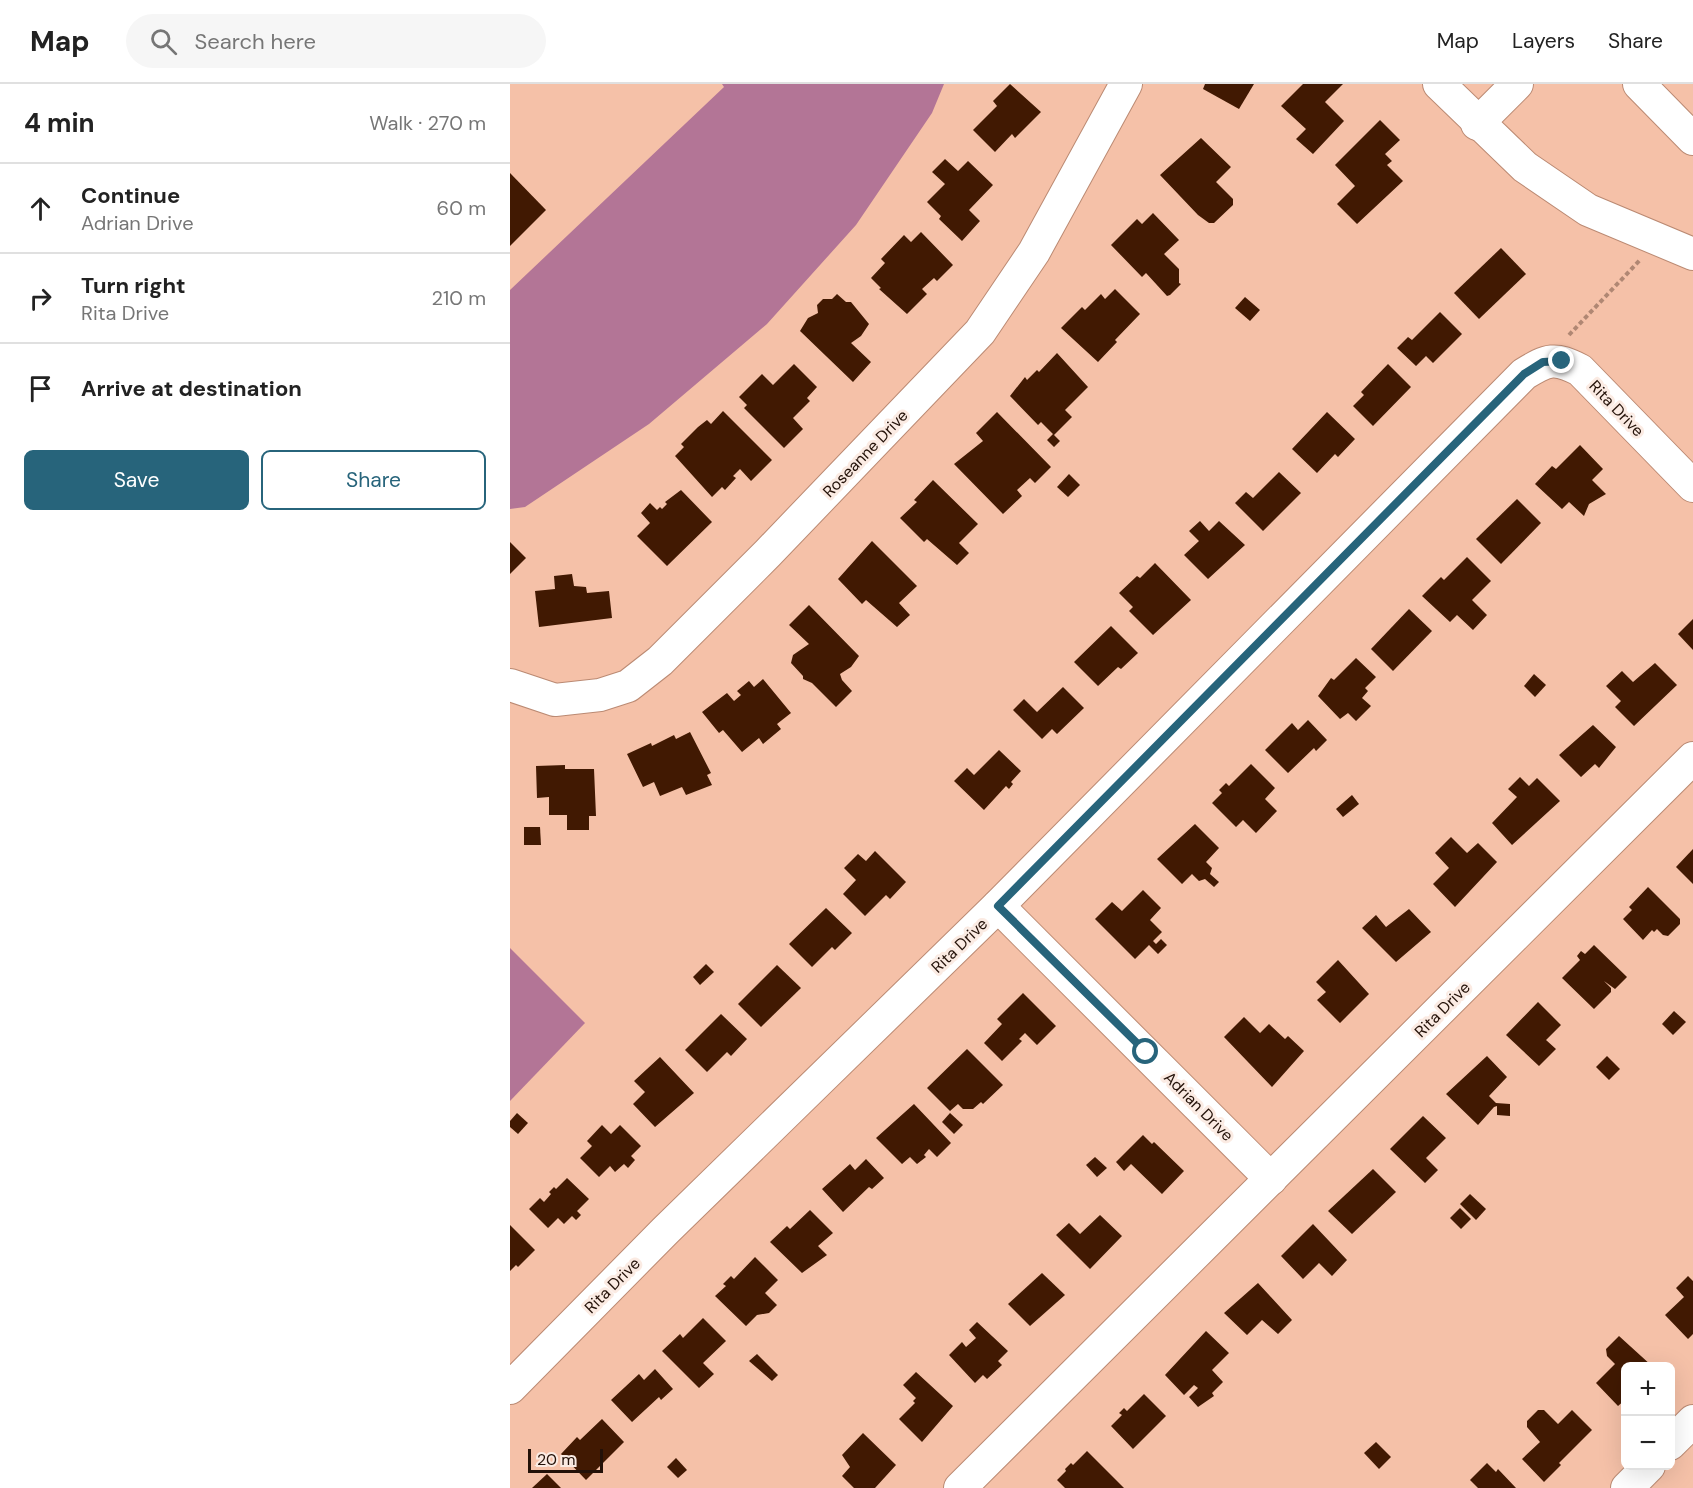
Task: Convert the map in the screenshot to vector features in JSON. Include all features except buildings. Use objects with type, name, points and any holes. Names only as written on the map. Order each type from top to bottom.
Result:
[{"type":"street","name":"Roseanne Drive","points":[[510,685],[555,700],[600,695],[628,686],[660,661],[768,554],[980,332],[1034,252],[1126,84]]},
{"type":"street","points":[[1439,84],[1477,124],[1525,167],[1588,210],[1693,254]]},
{"type":"street","points":[[1477,124],[1517,84]]},
{"type":"street","points":[[1639,84],[1693,139]]},
{"type":"street","name":"Rita Drive","points":[[510,1388],[665,1231],[998,906],[1524,374],[1543,362],[1562,361],[1580,370],[1693,486]]},
{"type":"street","name":"Rita Drive","points":[[960,1488],[1693,758]]},
{"type":"street","name":"Adrian Drive","points":[[998,906],[1271,1179]]},
{"type":"street","points":[[1675,1440],[1693,1421]]},
{"type":"street","points":[[1627,1488],[1645,1470]]},
{"type":"path","points":[[1543,362],[1659,240]]},
{"type":"shaded area","points":[[722,84],[944,84],[932,113],[856,225],[767,324],[649,424],[525,507],[510,509],[510,290],[724,87]]},
{"type":"shaded area","points":[[510,948],[585,1023],[510,1101]]},
{"type":"route","points":[[1146,1052],[998,906],[1524,374],[1543,362],[1562,361]]}]
